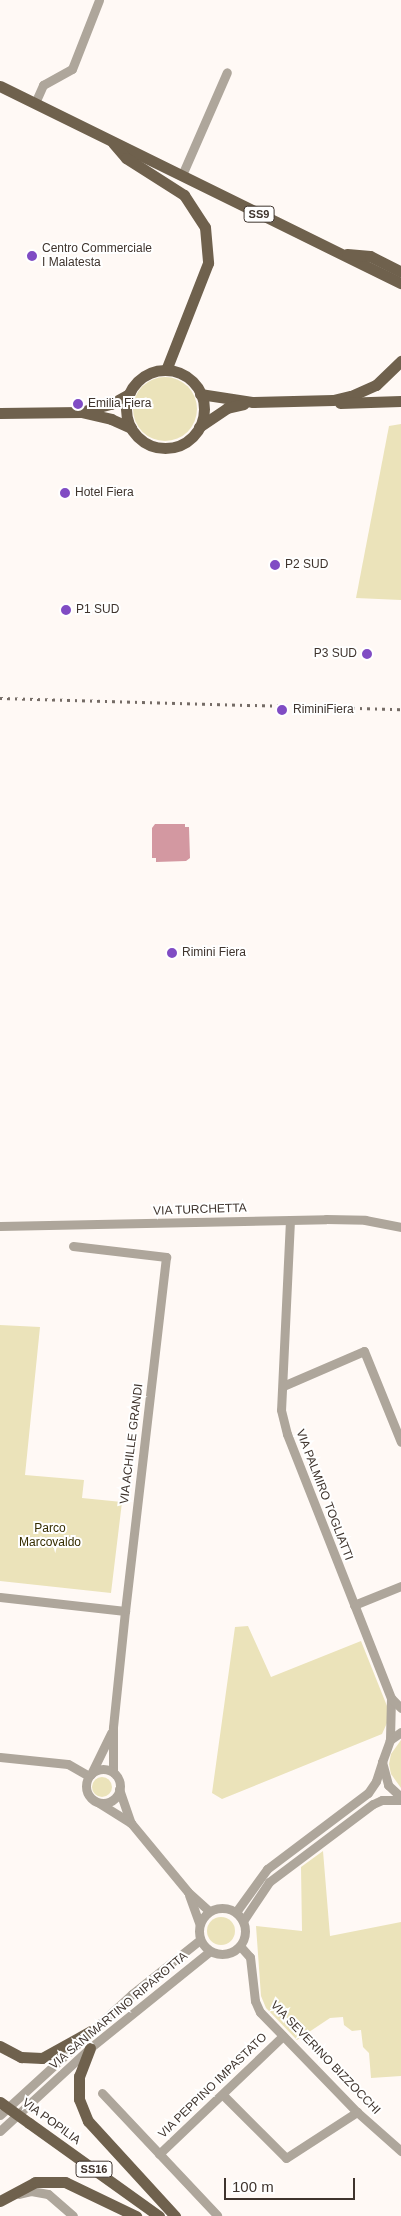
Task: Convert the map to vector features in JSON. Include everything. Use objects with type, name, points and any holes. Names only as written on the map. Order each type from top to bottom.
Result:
[{"type":"main road","name":"SS9","points":[[0,86],[401,283]]},
{"type":"main road","points":[[111,139],[126,158],[184,195],[205,227],[208,263],[166,370]]},
{"type":"main road","points":[[338,252],[370,256],[401,272]]},
{"type":"main road","points":[[200,394],[253,402],[313,400],[351,396],[376,385],[401,361]]},
{"type":"main road","points":[[0,413],[81,412],[111,419],[131,428],[151,446],[171,448],[191,437],[203,416],[200,394],[188,378],[166,370],[143,376],[128,394],[111,404],[81,412]]},
{"type":"main road","points":[[128,394],[126,417],[131,428]]},
{"type":"main road","points":[[313,400],[342,404],[401,401]]},
{"type":"main road","points":[[199,426],[227,408],[253,402]]},
{"type":"main road","points":[[0,2046],[21,2057],[42,2058],[91,2032]]},
{"type":"main road","points":[[90,2048],[79,2084],[79,2099],[88,2121],[175,2216]]},
{"type":"main road","name":"VIA POPILIA","points":[[0,2102],[159,2216]]},
{"type":"main road","points":[[4,2198],[35,2182],[65,2182],[136,2216]]},
{"type":"street","points":[[35,103],[43,85],[72,69],[99,0]]},
{"type":"street","points":[[182,175],[227,72]]},
{"type":"street","name":"VIA PALMIRO TOGLIATTI","points":[[290,1220],[281,1410],[287,1434],[392,1698],[390,1740],[382,1762]]},
{"type":"street","name":"VIA TURCHETTA","points":[[0,1226],[364,1220],[401,1228]]},
{"type":"street","name":"VIA ACHILLE GRANDI","points":[[73,1246],[166,1257],[113,1728],[113,1772],[119,1780],[119,1789],[131,1823]]},
{"type":"street","points":[[282,1386],[364,1351],[401,1442]]},
{"type":"street","points":[[354,1606],[401,1586]]},
{"type":"street","points":[[0,1597],[125,1611]]},
{"type":"street","points":[[392,1698],[401,1708]]},
{"type":"street","name":"VIA ACHILLE GRANDI","points":[[113,1728],[85,1785],[88,1795],[131,1823],[188,1892],[209,1911]]},
{"type":"street","points":[[390,1740],[401,1732]]},
{"type":"street","points":[[0,1756],[68,1764],[90,1775],[104,1769],[113,1772]]},
{"type":"street","points":[[382,1762],[388,1785],[401,1798]]},
{"type":"street","points":[[236,1912],[267,1869],[368,1793],[376,1781],[382,1762]]},
{"type":"street","points":[[99,1803],[114,1799],[119,1789]]},
{"type":"street","points":[[243,1921],[269,1882],[373,1804],[401,1798]]},
{"type":"street","name":"VIA ACHILLE GRANDI","points":[[188,1892],[199,1923]]},
{"type":"street","points":[[223,1907],[236,1912],[243,1921],[245,1934],[240,1946],[226,1954],[210,1951],[200,1940],[199,1923],[209,1911],[223,1907]]},
{"type":"street","name":"VIA SAN MARTINO RIPAROTTA","points":[[0,2115],[91,2032],[200,1940]]},
{"type":"street","name":"VIA SEVERINO BIZZOCCHI","points":[[240,1946],[250,1958],[255,2001],[260,2012],[357,2112],[401,2151]]},
{"type":"street","name":"VIA SAN MARTINO RIPAROTTA","points":[[0,2132],[90,2048],[210,1951]]},
{"type":"street","name":"VIA PEPPINO IMPASTATO","points":[[159,2154],[283,2036]]},
{"type":"street","name":"VIA PEPPINO IMPASTATO","points":[[102,2093],[217,2214]]},
{"type":"street","points":[[223,2095],[286,2158],[357,2112]]},
{"type":"street","points":[[4,2198],[40,2191],[73,2216]]},
{"type":"green space","points":[[165,377],[177,379],[188,386],[195,397],[197,409],[195,421],[188,432],[177,439],[165,441],[153,439],[142,432],[135,421],[133,409],[135,397],[142,386],[153,379]]},
{"type":"green space","points":[[401,424],[401,600],[356,598],[389,426]]},
{"type":"green space","name":"Parco Marcovaldo","points":[[0,1325],[40,1327],[25,1475],[84,1480],[82,1498],[122,1502],[111,1593],[0,1581]]},
{"type":"green space","points":[[248,1626],[271,1677],[361,1641],[387,1706],[387,1723],[382,1734],[222,1799],[212,1793],[235,1627]]},
{"type":"green space","points":[[401,1740],[401,1788],[391,1774],[389,1764],[391,1754]]},
{"type":"green space","points":[[102,1777],[109,1780],[112,1787],[109,1794],[102,1797],[95,1794],[92,1787],[95,1780]]},
{"type":"green space","points":[[323,1851],[330,1936],[401,1922],[401,2076],[371,2078],[369,2053],[363,2047],[361,2030],[352,2031],[344,2025],[343,2017],[330,2018],[297,2040],[266,2008],[261,1996],[256,1926],[302,1931],[301,1867]]},
{"type":"green space","points":[[221,1917],[231,1921],[235,1931],[231,1941],[221,1945],[211,1941],[207,1931],[211,1921]]},
{"type":"shaded area","points":[[155,824],[185,824],[185,827],[189,827],[190,858],[186,861],[156,862],[156,858],[152,858],[152,828]]},
{"type":"railway","points":[[0,698],[401,709]]},
{"type":"place","name":"Centro Commerciale I Malatesta","points":[[32,256]]},
{"type":"place","name":"Emilia Fiera","points":[[78,404]]},
{"type":"place","name":"Hotel Fiera","points":[[65,493]]},
{"type":"place","name":"P2 SUD","points":[[275,565]]},
{"type":"place","name":"P1 SUD","points":[[66,610]]},
{"type":"place","name":"P3 SUD","points":[[367,654]]},
{"type":"place","name":"RiminiFiera","points":[[282,710]]},
{"type":"place","name":"Rimini Fiera","points":[[172,953]]}]
